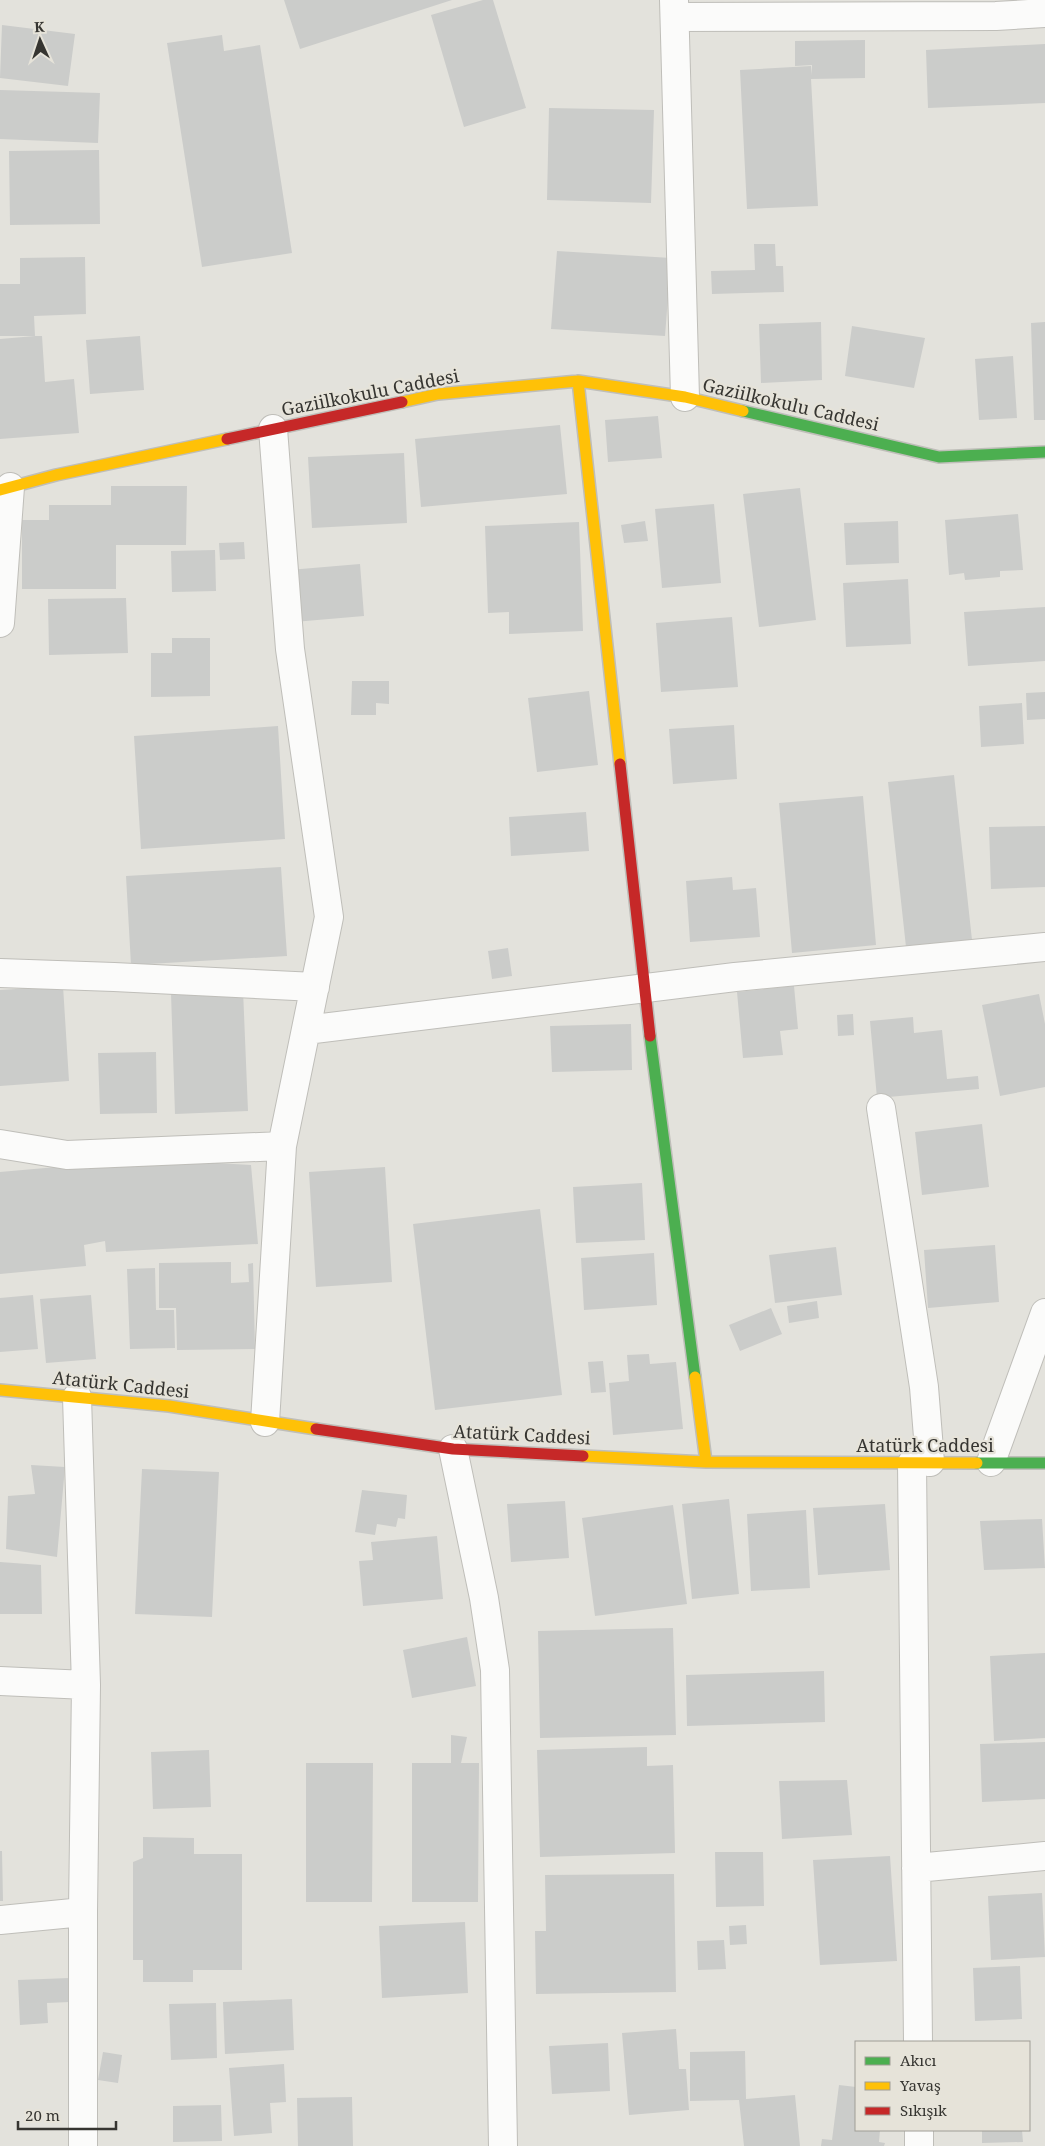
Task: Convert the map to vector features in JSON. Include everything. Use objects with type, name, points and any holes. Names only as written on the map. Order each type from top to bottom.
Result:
[{"type":"street","points":[[686,397],[675,8],[996,16],[1045,13]]},
{"type":"street","points":[[578,381],[644,987],[706,1462]]},
{"type":"street","name":"Gaziilkokulu Caddesi","points":[[5,488],[56,475],[438,394],[578,381],[686,397],[939,456],[1045,452]]},
{"type":"street","points":[[265,1422],[282,1146],[329,917],[290,649],[273,429]]},
{"type":"street","points":[[0,623],[5,488]]},
{"type":"street","points":[[306,1030],[644,987],[1045,947]]},
{"type":"street","points":[[0,973],[315,987]]},
{"type":"street","points":[[881,1108],[924,1387],[921,1462],[916,1868],[918,2041]]},
{"type":"street","points":[[0,1144],[67,1154],[282,1146]]},
{"type":"street","points":[[991,1462],[1045,1313]]},
{"type":"street","name":"Atatürk Caddesi","points":[[0,1390],[169,1406],[453,1449],[706,1462],[1045,1463]]},
{"type":"street","points":[[77,1396],[86,1685],[83,1912],[83,2146]]},
{"type":"street","points":[[453,1449],[484,1598],[494,1670],[503,2146]]},
{"type":"street","points":[[0,1681],[86,1685]]},
{"type":"street","points":[[916,1868],[1045,1856]]},
{"type":"street","points":[[0,1920],[83,1912]]},
{"type":"street","points":[[919,2131],[919,2146]]},
{"type":"building","points":[[284,0],[452,0],[300,49]]},
{"type":"building","points":[[483,0],[493,0],[526,108],[464,127],[431,15]]},
{"type":"building","points":[[2,25],[75,34],[68,86],[0,78]]},
{"type":"building","points":[[222,35],[224,51],[260,45],[292,253],[202,267],[167,43]]},
{"type":"building","points":[[865,40],[865,78],[811,79],[818,206],[747,209],[740,70],[811,66],[812,75],[812,65],[795,66],[795,41]]},
{"type":"building","points":[[1045,44],[1045,103],[928,108],[926,50]]},
{"type":"building","points":[[0,90],[100,93],[98,143],[0,139]]},
{"type":"building","points":[[549,108],[654,110],[651,203],[547,200]]},
{"type":"building","points":[[99,150],[100,224],[10,225],[9,151]]},
{"type":"building","points":[[754,244],[775,244],[776,266],[783,266],[784,292],[712,294],[711,271],[755,270]]},
{"type":"building","points":[[557,251],[671,258],[665,336],[551,329]]},
{"type":"building","points":[[85,257],[86,314],[34,316],[35,336],[0,336],[0,284],[20,284],[20,258]]},
{"type":"building","points":[[821,322],[822,380],[761,383],[759,324]]},
{"type":"building","points":[[1045,322],[1045,420],[1034,420],[1031,323]]},
{"type":"building","points":[[852,326],[925,338],[914,388],[845,376]]},
{"type":"building","points":[[42,336],[45,382],[74,379],[79,433],[0,439],[0,339]]},
{"type":"building","points":[[140,336],[144,390],[90,394],[86,340]]},
{"type":"building","points":[[1013,356],[1017,418],[979,420],[975,359]]},
{"type":"building","points":[[658,416],[662,458],[608,462],[605,420]]},
{"type":"building","points":[[560,425],[567,494],[421,507],[415,439]]},
{"type":"building","points":[[404,453],[407,523],[312,528],[308,457]]},
{"type":"building","points":[[111,486],[187,486],[186,545],[116,545],[116,589],[22,589],[22,520],[49,520],[49,505],[111,505]]},
{"type":"building","points":[[800,488],[816,620],[759,627],[743,494]]},
{"type":"building","points":[[714,504],[721,583],[662,588],[655,509]]},
{"type":"building","points":[[1018,514],[1023,570],[1000,571],[1000,577],[965,580],[964,573],[949,575],[945,520]]},
{"type":"building","points":[[645,521],[648,541],[624,543],[621,525]]},
{"type":"building","points":[[898,521],[899,563],[846,565],[844,523]]},
{"type":"building","points":[[579,522],[583,631],[509,634],[509,612],[488,613],[485,526]]},
{"type":"building","points":[[244,542],[245,559],[220,560],[219,543]]},
{"type":"building","points":[[215,550],[216,591],[172,592],[171,551]]},
{"type":"building","points":[[360,564],[364,616],[294,622],[289,570]]},
{"type":"building","points":[[908,579],[911,644],[846,647],[843,583]]},
{"type":"building","points":[[126,598],[128,653],[49,655],[48,599]]},
{"type":"building","points":[[1045,607],[1045,661],[968,666],[964,612]]},
{"type":"building","points":[[732,617],[738,687],[661,692],[656,623]]},
{"type":"building","points":[[172,638],[210,638],[210,696],[151,697],[151,653],[172,653]]},
{"type":"building","points":[[352,681],[389,681],[389,704],[376,703],[376,715],[351,715]]},
{"type":"building","points":[[589,691],[598,765],[537,772],[528,698]]},
{"type":"building","points":[[1045,692],[1045,719],[1027,720],[1026,693]]},
{"type":"building","points":[[1022,703],[1024,744],[981,747],[979,706]]},
{"type":"building","points":[[734,725],[737,779],[673,784],[669,729]]},
{"type":"building","points":[[278,726],[285,839],[141,849],[134,736]]},
{"type":"building","points":[[954,775],[972,940],[906,947],[888,782]]},
{"type":"building","points":[[863,796],[876,945],[792,953],[779,803]]},
{"type":"building","points":[[586,812],[589,851],[511,856],[509,817]]},
{"type":"building","points":[[1045,826],[1045,887],[991,889],[989,827]]},
{"type":"building","points":[[281,867],[287,956],[131,965],[126,876]]},
{"type":"building","points":[[732,877],[733,890],[756,888],[760,937],[690,942],[686,881]]},
{"type":"building","points":[[508,948],[512,976],[492,979],[488,951]]},
{"type":"building","points":[[63,986],[69,1081],[0,1086],[0,990]]},
{"type":"building","points":[[794,986],[798,1029],[780,1031],[783,1055],[743,1058],[737,992]]},
{"type":"building","points":[[243,990],[248,1111],[175,1114],[171,993]]},
{"type":"building","points":[[1039,994],[1045,1024],[1045,1087],[1000,1096],[982,1005]]},
{"type":"building","points":[[853,1014],[854,1035],[838,1036],[837,1015]]},
{"type":"building","points":[[913,1017],[914,1033],[942,1030],[947,1079],[978,1076],[979,1089],[877,1098],[870,1021]]},
{"type":"building","points":[[631,1024],[632,1070],[552,1072],[550,1026]]},
{"type":"building","points":[[156,1052],[157,1113],[100,1114],[98,1053]]},
{"type":"building","points":[[982,1124],[989,1187],[922,1195],[915,1132]]},
{"type":"building","points":[[147,1159],[251,1165],[258,1244],[106,1252],[105,1241],[84,1245],[86,1266],[0,1274],[0,1172]]},
{"type":"building","points":[[385,1167],[392,1282],[316,1287],[309,1172]]},
{"type":"building","points":[[642,1183],[645,1240],[576,1243],[573,1187]]},
{"type":"building","points":[[540,1209],[562,1395],[435,1410],[413,1224]]},
{"type":"building","points":[[995,1245],[999,1302],[928,1308],[924,1250]]},
{"type":"building","points":[[836,1247],[842,1295],[775,1303],[769,1255]]},
{"type":"building","points":[[654,1253],[657,1305],[584,1310],[581,1258]]},
{"type":"building","points":[[231,1262],[231,1283],[249,1282],[248,1264],[253,1263],[255,1349],[177,1350],[176,1308],[159,1308],[159,1263]]},
{"type":"building","points":[[155,1268],[156,1310],[174,1310],[175,1348],[130,1349],[127,1269]]},
{"type":"building","points":[[33,1295],[38,1349],[0,1352],[0,1298]]},
{"type":"building","points":[[91,1295],[96,1359],[46,1363],[40,1299]]},
{"type":"building","points":[[817,1301],[819,1318],[789,1323],[787,1306]]},
{"type":"building","points":[[771,1308],[782,1334],[740,1351],[729,1325]]},
{"type":"building","points":[[649,1354],[650,1364],[676,1362],[683,1429],[613,1435],[609,1383],[629,1381],[627,1355]]},
{"type":"building","points":[[603,1361],[606,1392],[591,1393],[588,1362]]},
{"type":"building","points":[[31,1465],[65,1467],[57,1557],[6,1549],[8,1496],[35,1494]]},
{"type":"building","points":[[142,1469],[219,1472],[212,1617],[135,1614]]},
{"type":"building","points":[[362,1490],[407,1495],[405,1519],[398,1518],[396,1527],[377,1524],[375,1535],[355,1532]]},
{"type":"building","points":[[729,1499],[739,1594],[692,1599],[682,1504]]},
{"type":"building","points":[[565,1501],[569,1558],[511,1562],[507,1504]]},
{"type":"building","points":[[885,1504],[890,1570],[818,1575],[813,1508]]},
{"type":"building","points":[[673,1505],[687,1604],[595,1616],[582,1518]]},
{"type":"building","points":[[806,1510],[810,1588],[751,1591],[747,1514]]},
{"type":"building","points":[[1042,1519],[1045,1568],[984,1570],[980,1521]]},
{"type":"building","points":[[437,1536],[443,1599],[363,1606],[359,1561],[373,1560],[371,1542]]},
{"type":"building","points":[[0,1562],[41,1565],[42,1614],[0,1614]]},
{"type":"building","points":[[673,1628],[676,1735],[540,1738],[538,1631]]},
{"type":"building","points":[[467,1637],[476,1686],[412,1698],[403,1650]]},
{"type":"building","points":[[1045,1653],[1045,1738],[994,1741],[990,1656]]},
{"type":"building","points":[[824,1671],[825,1722],[687,1726],[686,1675]]},
{"type":"building","points":[[451,1735],[467,1737],[461,1763],[479,1763],[478,1902],[412,1902],[412,1763],[451,1763]]},
{"type":"building","points":[[1045,1742],[1045,1799],[982,1802],[980,1744]]},
{"type":"building","points":[[647,1747],[647,1766],[673,1765],[675,1853],[540,1857],[537,1750]]},
{"type":"building","points":[[209,1750],[211,1807],[153,1809],[151,1752]]},
{"type":"building","points":[[306,1763],[373,1763],[372,1902],[306,1902]]},
{"type":"building","points":[[847,1780],[852,1835],[782,1839],[779,1781]]},
{"type":"building","points":[[143,1837],[194,1838],[194,1854],[242,1854],[242,1970],[193,1970],[193,1982],[143,1982],[143,1960],[133,1960],[133,1862],[143,1858]]},
{"type":"building","points":[[0,1851],[2,1851],[3,1901],[0,1901]]},
{"type":"building","points":[[715,1852],[763,1852],[764,1906],[716,1907]]},
{"type":"building","points":[[890,1856],[897,1961],[820,1965],[813,1860]]},
{"type":"building","points":[[674,1874],[676,1992],[536,1994],[535,1931],[546,1931],[545,1875]]},
{"type":"building","points":[[1042,1893],[1045,1957],[991,1960],[988,1896]]},
{"type":"building","points":[[465,1922],[468,1993],[382,1998],[379,1926]]},
{"type":"building","points":[[746,1925],[747,1944],[730,1945],[729,1926]]},
{"type":"building","points":[[724,1940],[726,1969],[698,1970],[697,1941]]},
{"type":"building","points":[[1020,1966],[1022,2019],[975,2021],[973,1968]]},
{"type":"building","points":[[69,1978],[70,2002],[47,2003],[48,2023],[20,2025],[18,1980]]},
{"type":"building","points":[[292,1999],[294,2050],[225,2054],[223,2002]]},
{"type":"building","points":[[216,2003],[217,2058],[171,2060],[169,2004]]},
{"type":"building","points":[[676,2029],[679,2069],[686,2069],[689,2110],[629,2115],[622,2033]]},
{"type":"building","points":[[608,2043],[610,2091],[552,2094],[549,2046]]},
{"type":"building","points":[[745,2051],[746,2099],[795,2095],[800,2146],[744,2146],[739,2100],[690,2101],[690,2052]]},
{"type":"building","points":[[103,2052],[122,2055],[118,2083],[98,2080]]},
{"type":"building","points":[[284,2064],[286,2102],[270,2103],[272,2133],[234,2136],[229,2068]]},
{"type":"building","points":[[839,2085],[855,2087],[855,2131],[880,2131],[879,2142],[885,2143],[884,2146],[821,2146],[822,2139],[832,2140]]},
{"type":"building","points":[[352,2097],[353,2146],[298,2146],[297,2098]]},
{"type":"building","points":[[221,2105],[222,2141],[173,2142],[173,2106]]},
{"type":"building","points":[[982,2131],[1022,2131],[1023,2142],[982,2143]]},
{"type":"traffic: fast","points":[[743,411],[939,457],[1045,452]]},
{"type":"traffic: fast","points":[[650,1036],[695,1377]]},
{"type":"traffic: fast","points":[[977,1463],[1045,1463]]},
{"type":"traffic: slow","points":[[578,381],[620,764]]},
{"type":"traffic: slow","points":[[402,402],[438,394],[578,381],[685,397],[743,411]]},
{"type":"traffic: slow","points":[[0,490],[56,475],[227,439]]},
{"type":"traffic: slow","points":[[695,1377],[706,1462]]},
{"type":"traffic: slow","points":[[0,1390],[169,1406],[316,1429]]},
{"type":"traffic: slow","points":[[583,1456],[706,1462],[977,1463]]},
{"type":"traffic: jam","points":[[227,439],[402,402]]},
{"type":"traffic: jam","points":[[620,764],[650,1036]]},
{"type":"traffic: jam","points":[[316,1429],[453,1449],[583,1456]]}]
